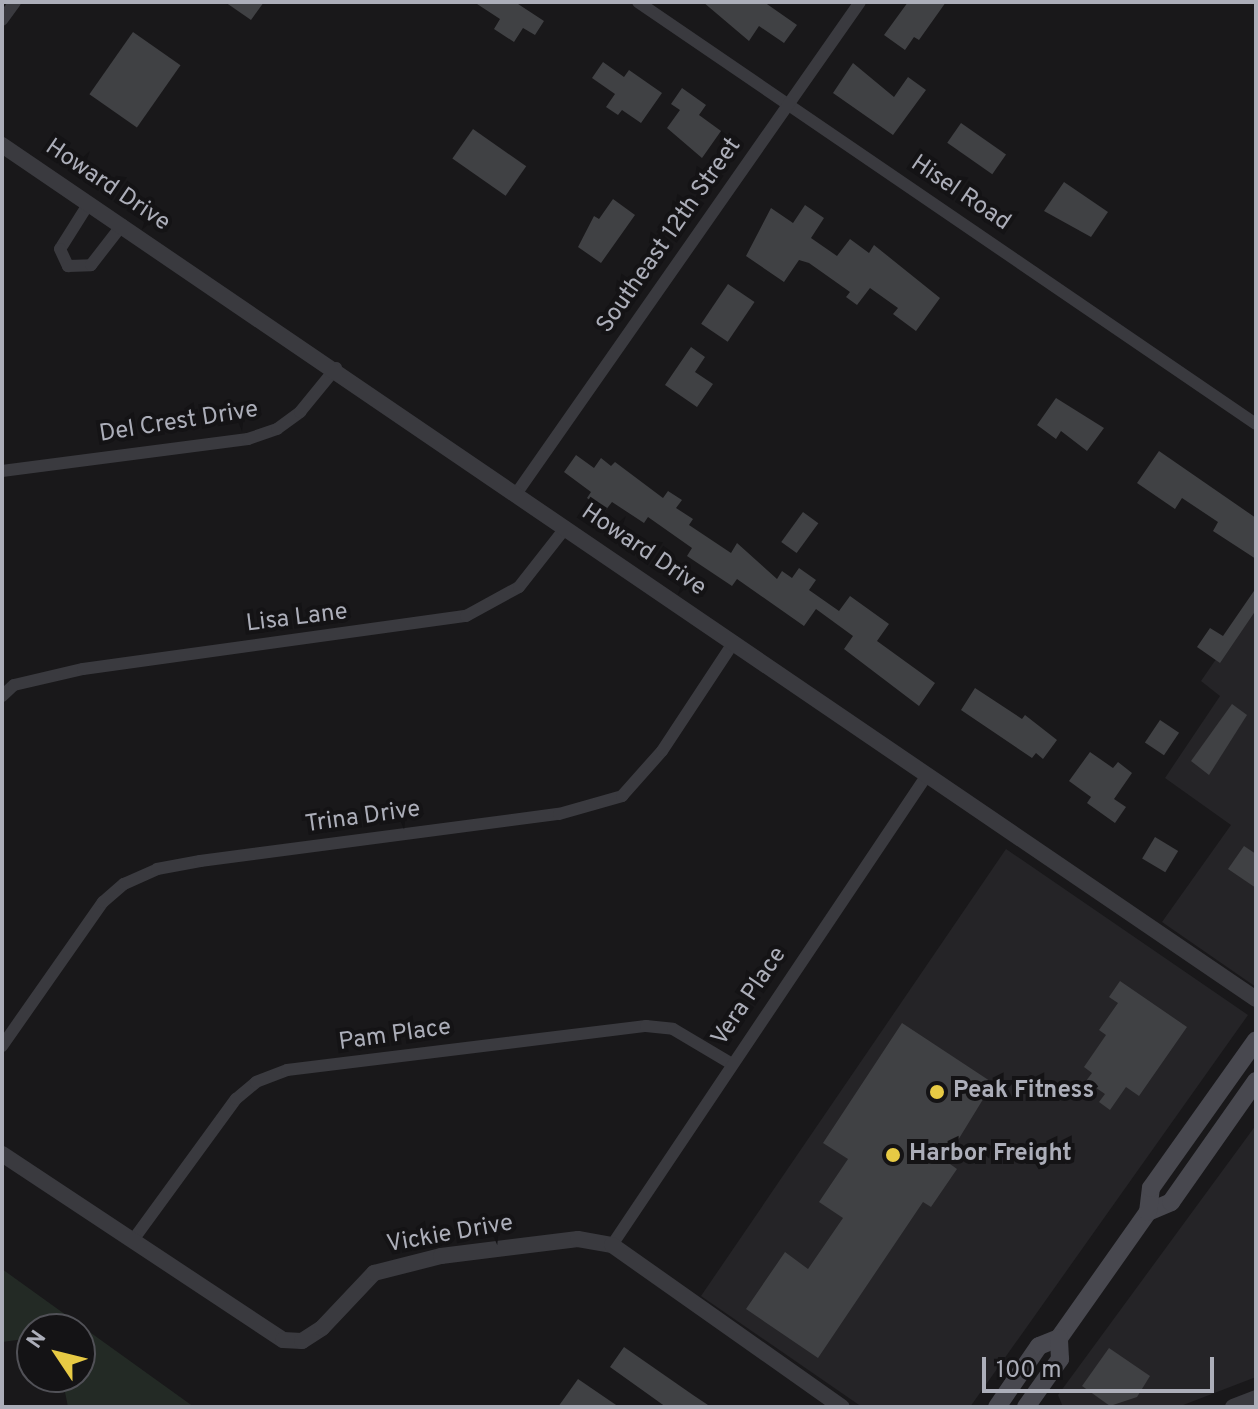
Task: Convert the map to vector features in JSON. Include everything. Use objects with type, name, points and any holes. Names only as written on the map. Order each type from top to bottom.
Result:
[{"type":"main road","points":[[997,1407],[1039,1346],[1059,1338],[1148,1212],[1151,1188],[1256,1040]]},
{"type":"main road","points":[[1148,1212],[1171,1202],[1256,1081]]},
{"type":"main road","points":[[1026,1407],[1060,1359],[1059,1338]]},
{"type":"street","points":[[2,20],[15,2]]},
{"type":"street","name":"Hisel Road","points":[[638,2],[1256,424]]},
{"type":"street","name":"Southeast 12th Street","points":[[516,494],[860,2]]},
{"type":"street","name":"Howard Drive","points":[[2,145],[336,368],[1256,999]]},
{"type":"street","points":[[89,203],[60,249],[68,266],[91,265],[122,225]]},
{"type":"street","name":"Del Crest Drive","points":[[2,471],[248,439],[277,429],[300,412],[336,368]]},
{"type":"street","name":"Lisa Lane","points":[[2,696],[14,685],[83,669],[466,616],[519,587],[566,527]]},
{"type":"street","name":"Trina Drive","points":[[2,1046],[103,902],[124,884],[157,869],[200,861],[559,814],[622,796],[662,751],[734,642]]},
{"type":"street","name":"Vera Place","points":[[612,1245],[927,775]]},
{"type":"street","name":"Pam Place","points":[[133,1240],[236,1099],[256,1082],[287,1070],[646,1026],[673,1029],[732,1064]]},
{"type":"street","name":"Vickie Drive","points":[[2,1154],[283,1340],[302,1341],[322,1328],[374,1273],[441,1256],[578,1239],[612,1245],[842,1407]]},
{"type":"street","points":[[1233,1407],[1256,1398]]},
{"type":"shaded area","points":[[1256,601],[1256,987],[1162,922],[1231,825],[1165,778],[1220,696],[1201,681]]},
{"type":"shaded area","points":[[1006,849],[1248,1015],[970,1407],[862,1407],[701,1296]]},
{"type":"shaded area","points":[[1256,1125],[1256,1377],[1178,1407],[1063,1407],[1058,1395]]},
{"type":"shaded area","points":[[2,1269],[63,1313],[16,1313],[16,1340],[2,1342]]},
{"type":"shaded area","points":[[96,1337],[194,1407],[68,1407],[65,1393],[96,1393]]},
{"type":"building","points":[[225,2],[264,2],[251,20]]},
{"type":"building","points":[[474,2],[515,2],[544,21],[535,35],[523,28],[514,42],[494,29],[500,19]]},
{"type":"building","points":[[703,2],[764,2],[797,25],[784,43],[759,26],[749,41]]},
{"type":"building","points":[[908,2],[946,2],[919,40],[914,37],[905,50],[884,35]]},
{"type":"building","points":[[133,32],[181,65],[137,128],[89,94]]},
{"type":"building","points":[[603,62],[624,77],[629,70],[662,93],[641,123],[622,110],[618,115],[606,107],[615,94],[592,78]]},
{"type":"building","points":[[853,63],[894,97],[908,77],[926,90],[893,135],[833,93]]},
{"type":"building","points":[[682,88],[706,105],[699,115],[721,131],[702,158],[667,128],[680,110],[671,104]]},
{"type":"building","points":[[961,123],[1006,155],[992,174],[947,143]]},
{"type":"building","points":[[473,129],[526,166],[506,196],[452,158]]},
{"type":"building","points":[[1064,182],[1108,212],[1091,237],[1044,211]]},
{"type":"building","points":[[613,199],[635,215],[601,263],[578,247],[594,216],[599,219]]},
{"type":"building","points":[[805,205],[824,218],[811,238],[837,256],[850,239],[869,253],[874,245],[940,298],[916,331],[893,314],[898,308],[870,288],[857,305],[846,297],[850,292],[809,263],[799,260],[784,282],[746,256],[771,208],[793,223]]},
{"type":"building","points":[[728,284],[755,302],[728,342],[701,324]]},
{"type":"building","points":[[691,347],[705,357],[695,372],[713,384],[697,407],[665,385]]},
{"type":"building","points":[[1056,398],[1104,428],[1087,451],[1061,431],[1056,439],[1037,425]]},
{"type":"building","points":[[1159,451],[1256,518],[1256,559],[1213,531],[1218,522],[1182,498],[1175,509],[1137,483]]},
{"type":"building","points":[[576,455],[594,468],[601,458],[611,466],[615,462],[663,498],[668,491],[682,500],[676,508],[693,519],[689,525],[731,553],[737,543],[777,579],[782,571],[792,578],[799,568],[816,580],[809,590],[839,611],[850,596],[889,624],[877,641],[935,683],[919,706],[844,649],[853,636],[816,609],[804,626],[737,579],[732,586],[687,556],[692,548],[648,517],[644,523],[612,502],[605,511],[587,498],[591,492],[564,472]]},
{"type":"building","points":[[803,512],[818,523],[797,553],[781,542]]},
{"type":"building","points":[[1256,588],[1256,610],[1220,663],[1197,647],[1210,628],[1223,636]]},
{"type":"building","points":[[975,688],[1022,719],[1025,715],[1057,740],[1043,759],[1036,753],[1032,758],[961,710]]},
{"type":"building","points":[[1232,704],[1247,715],[1209,775],[1191,761]]},
{"type":"building","points":[[1160,720],[1179,733],[1164,755],[1145,742]]},
{"type":"building","points":[[1090,752],[1113,768],[1118,762],[1132,773],[1114,799],[1126,807],[1115,823],[1087,803],[1091,797],[1069,781]]},
{"type":"building","points":[[1155,837],[1178,851],[1165,872],[1142,858]]},
{"type":"building","points":[[1244,846],[1256,854],[1256,888],[1228,869]]},
{"type":"building","points":[[1120,981],[1187,1027],[1139,1096],[1126,1087],[1110,1110],[1099,1102],[1105,1094],[1086,1081],[1092,1073],[1084,1067],[1106,1035],[1099,1030],[1118,1003],[1109,997]]},
{"type":"building","points":[[902,1023],[993,1083],[955,1145],[960,1150],[950,1164],[957,1169],[931,1207],[923,1202],[818,1358],[746,1309],[785,1252],[808,1269],[843,1218],[819,1202],[848,1159],[823,1143]]},
{"type":"building","points":[[624,1347],[711,1407],[666,1407],[610,1367]]},
{"type":"building","points":[[1109,1348],[1150,1376],[1137,1397],[1110,1406],[1082,1386]]},
{"type":"building","points":[[578,1379],[619,1407],[558,1407]]},
{"type":"place","name":"Peak Fitness","points":[[937,1092]]},
{"type":"place","name":"Harbor Freight","points":[[893,1155]]}]
